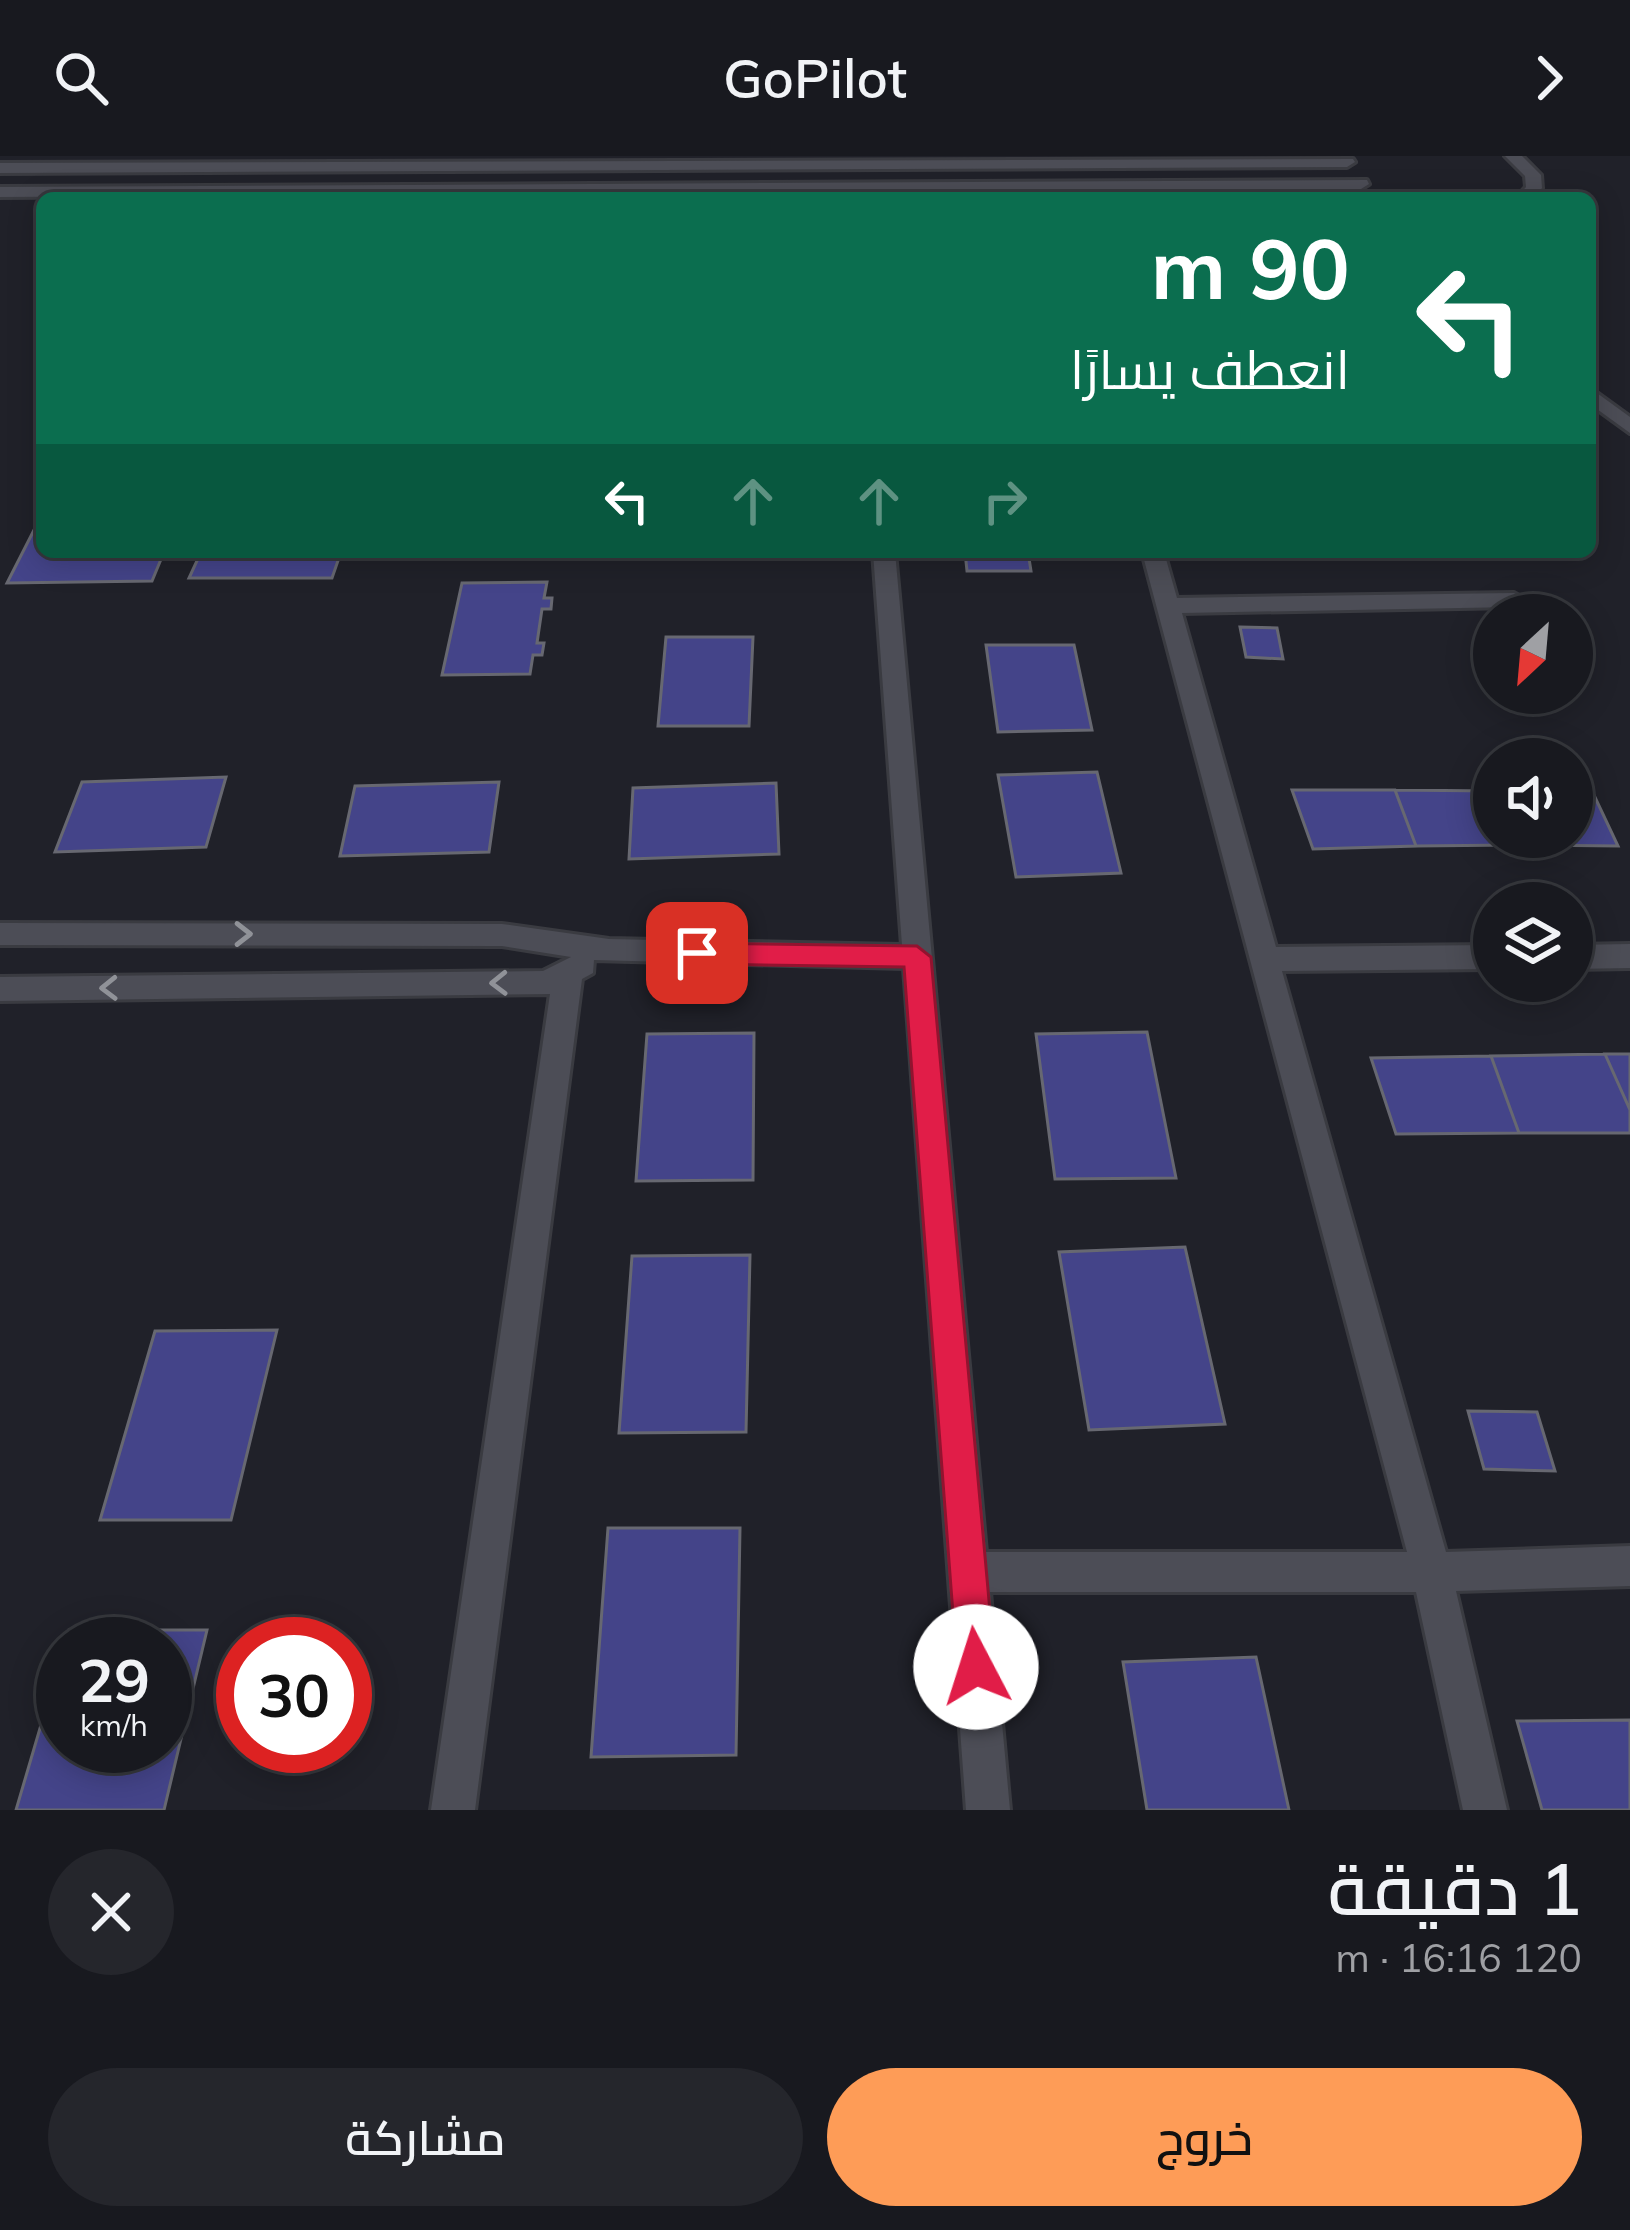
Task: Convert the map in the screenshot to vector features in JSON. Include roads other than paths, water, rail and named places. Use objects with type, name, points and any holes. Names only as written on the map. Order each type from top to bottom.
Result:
[{"type":"street","points":[[1513,156],[1533,176],[1530,192]]},
{"type":"street","points":[[0,168],[850,166],[1347,159],[1367,188],[957,192]]},
{"type":"street","points":[[850,166],[854,192]]},
{"type":"street","points":[[0,192],[36,192]]},
{"type":"street","points":[[1596,399],[1630,427]]},
{"type":"street","points":[[884,558],[988,1810]]},
{"type":"street","points":[[1155,558],[1432,1572],[1484,1810]]},
{"type":"street","points":[[1167,606],[1473,601]]},
{"type":"street","points":[[0,934],[502,935],[609,951],[917,957]]},
{"type":"street","points":[[0,989],[547,982],[609,951]]},
{"type":"street","points":[[1593,957],[1630,956]]},
{"type":"street","points":[[1264,959],[1473,957]]},
{"type":"street","points":[[453,1810],[568,972]]},
{"type":"street","points":[[968,1572],[1432,1572],[1630,1566]]}]
